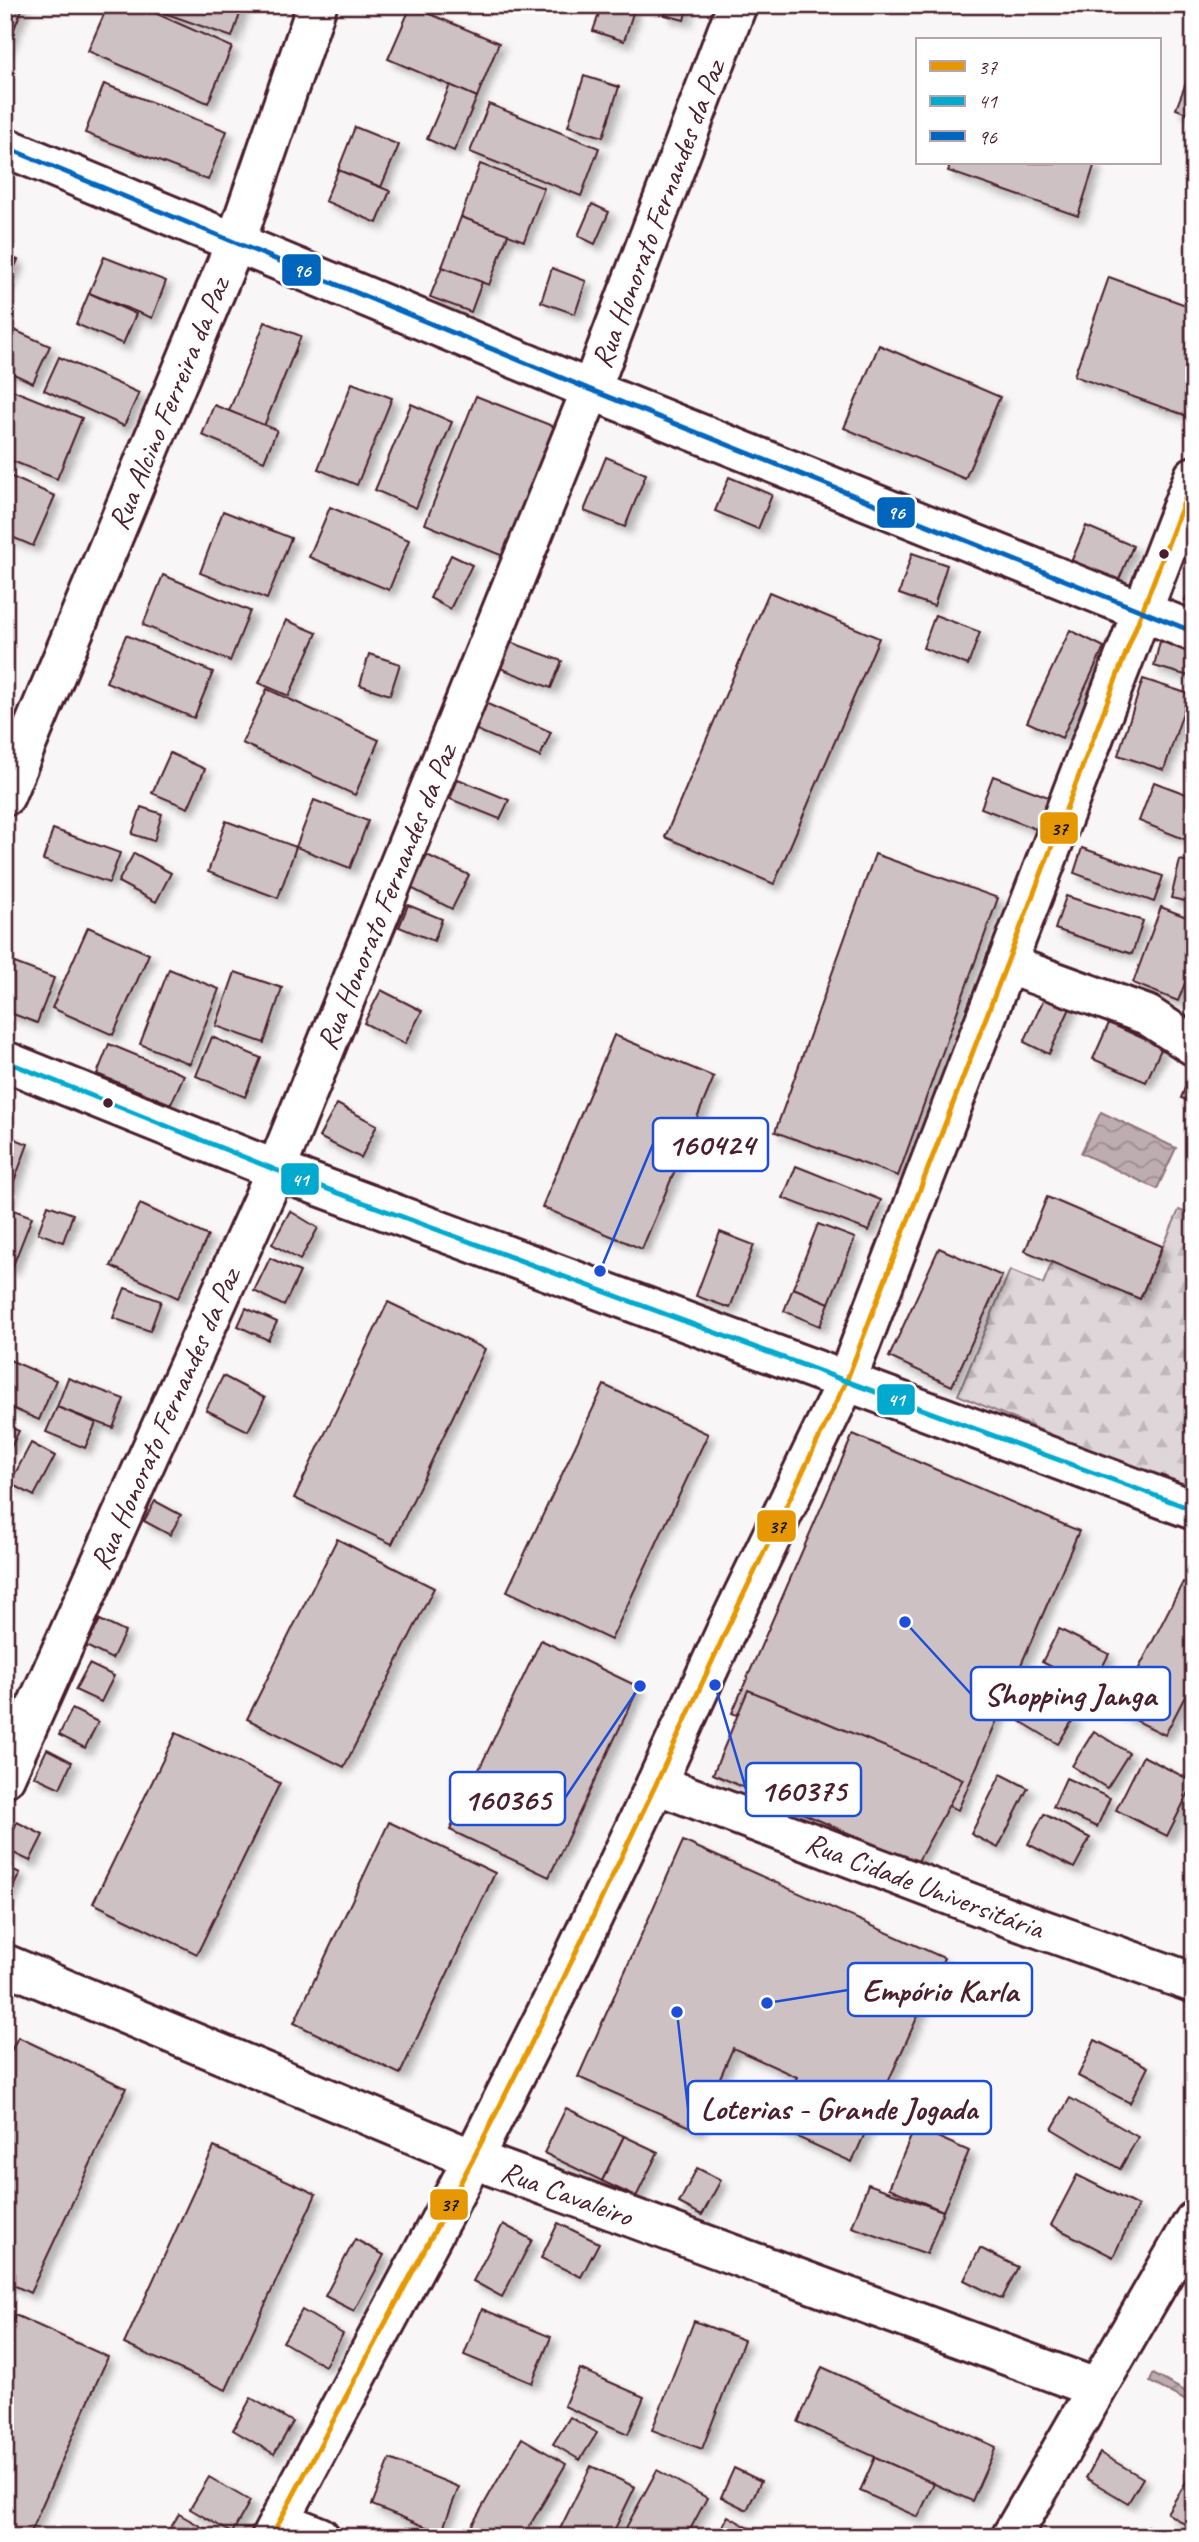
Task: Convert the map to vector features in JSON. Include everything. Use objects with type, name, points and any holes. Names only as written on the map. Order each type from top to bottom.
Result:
[{"type":"street","name":"Rua Alcino Ferreira da Paz","points":[[5,796],[235,244],[317,5]]},
{"type":"street","name":"Rua Honorato Fernandes da Paz","points":[[5,1777],[276,1170],[591,390],[737,5]]},
{"type":"street","points":[[5,147],[591,390],[1194,632]]},
{"type":"street","points":[[320,2537],[275,2529],[473,2159],[558,1990],[726,1630],[846,1382],[1194,475]]},
{"type":"street","points":[[1006,964],[1147,1015],[1194,1046]]},
{"type":"street","points":[[5,1061],[276,1170],[1194,1510]]},
{"type":"street","name":"Rua Cidade Universitária","points":[[656,1784],[1000,1914],[1194,1983]]},
{"type":"street","name":"Rua Cavaleiro","points":[[5,1964],[473,2159],[1096,2388]]},
{"type":"street","points":[[1010,2537],[1194,2221]]},
{"type":"green space","points":[[1179,1210],[1194,1216],[1194,1495],[958,1395],[1010,1270],[1043,1284],[1052,1262],[1140,1299]]},
{"type":"water","points":[[1101,1112],[1176,1148],[1157,1189],[1081,1153]]},
{"type":"water","points":[[1153,2374],[1194,2396],[1194,2405],[1150,2382]]},
{"type":"building","points":[[5,5],[24,5],[5,50]]},
{"type":"building","points":[[108,5],[137,5],[232,47],[208,103],[88,51]]},
{"type":"building","points":[[142,5],[243,5],[232,37]]},
{"type":"building","points":[[602,5],[619,5],[634,10],[624,41],[593,31]]},
{"type":"building","points":[[668,5],[688,5],[684,20],[665,15]]},
{"type":"building","points":[[411,6],[499,43],[477,97],[388,59]]},
{"type":"building","points":[[1194,62],[1194,116],[1176,109]]},
{"type":"building","points":[[584,76],[619,87],[603,137],[568,126]]},
{"type":"building","points":[[104,84],[227,131],[208,180],[85,133]]},
{"type":"building","points":[[450,85],[477,97],[454,151],[427,139]]},
{"type":"building","points":[[489,104],[599,148],[581,196],[470,152]]},
{"type":"building","points":[[355,127],[399,145],[381,187],[338,170]]},
{"type":"building","points":[[480,164],[544,188],[524,241],[461,217]]},
{"type":"building","points":[[951,164],[1095,164],[1078,216],[948,171]]},
{"type":"building","points":[[338,170],[390,191],[377,223],[325,201]]},
{"type":"building","points":[[592,204],[609,212],[595,244],[578,236]]},
{"type":"building","points":[[461,217],[508,234],[489,285],[442,267]]},
{"type":"building","points":[[5,255],[18,260],[5,287]]},
{"type":"building","points":[[104,257],[166,281],[152,318],[89,293]]},
{"type":"building","points":[[442,267],[482,282],[471,312],[430,297]]},
{"type":"building","points":[[552,268],[586,281],[575,314],[541,302]]},
{"type":"building","points":[[1109,277],[1194,308],[1193,418],[1074,376]]},
{"type":"building","points":[[89,293],[136,314],[123,344],[76,324]]},
{"type":"building","points":[[265,322],[301,336],[264,426],[229,411]]},
{"type":"building","points":[[5,326],[50,346],[33,383],[5,370]]},
{"type":"building","points":[[879,345],[1000,397],[965,479],[844,428]]},
{"type":"building","points":[[59,357],[139,393],[124,426],[44,390]]},
{"type":"building","points":[[352,383],[392,398],[357,485],[318,469]]},
{"type":"building","points":[[5,387],[82,418],[57,479],[5,458]]},
{"type":"building","points":[[476,396],[555,427],[503,556],[425,524]]},
{"type":"building","points":[[411,404],[452,422],[416,508],[375,490]]},
{"type":"building","points":[[214,405],[277,430],[264,461],[202,435]]},
{"type":"building","points":[[606,457],[646,474],[625,527],[584,511]]},
{"type":"building","points":[[5,474],[55,496],[33,546],[5,534]]},
{"type":"building","points":[[729,477],[772,495],[758,529],[715,511]]},
{"type":"building","points":[[330,507],[409,540],[389,590],[309,557]]},
{"type":"building","points":[[223,511],[291,538],[267,599],[200,573]]},
{"type":"building","points":[[1086,526],[1133,546],[1118,582],[1071,562]]},
{"type":"building","points":[[912,553],[947,565],[934,606],[899,594]]},
{"type":"building","points":[[451,555],[472,565],[450,609],[430,598]]},
{"type":"building","points":[[163,575],[250,611],[230,661],[143,625]]},
{"type":"building","points":[[1194,576],[1194,603],[1185,600]]},
{"type":"building","points":[[769,592],[879,638],[774,884],[665,837]]},
{"type":"building","points":[[935,615],[980,632],[968,665],[923,648]]},
{"type":"building","points":[[286,620],[317,633],[289,696],[259,683]]},
{"type":"building","points":[[1070,630],[1104,647],[1062,738],[1027,722]]},
{"type":"building","points":[[1162,633],[1194,642],[1192,677],[1154,666]]},
{"type":"building","points":[[126,635],[213,672],[194,718],[106,682]]},
{"type":"building","points":[[510,642],[562,661],[551,688],[500,668]]},
{"type":"building","points":[[369,654],[400,664],[390,695],[360,685]]},
{"type":"building","points":[[1143,679],[1189,694],[1164,770],[1118,755]]},
{"type":"building","points":[[267,689],[379,740],[355,795],[242,743]]},
{"type":"building","points":[[483,702],[551,732],[540,757],[472,728]]},
{"type":"building","points":[[170,753],[205,769],[188,808],[152,793]]},
{"type":"building","points":[[993,776],[1051,798],[1038,830],[981,808]]},
{"type":"building","points":[[458,779],[509,800],[500,819],[450,799]]},
{"type":"building","points":[[1154,782],[1194,797],[1194,843],[1139,821]]},
{"type":"building","points":[[314,800],[368,821],[350,868],[296,847]]},
{"type":"building","points":[[141,807],[162,814],[154,841],[132,834]]},
{"type":"building","points":[[226,821],[296,847],[278,898],[208,872]]},
{"type":"building","points":[[53,829],[120,853],[109,883],[43,860]]},
{"type":"building","points":[[1082,848],[1163,876],[1154,902],[1074,873]]},
{"type":"building","points":[[134,853],[171,873],[156,902],[118,882]]},
{"type":"building","points":[[875,854],[998,898],[898,1176],[775,1132]]},
{"type":"building","points":[[427,855],[469,875],[452,909],[411,888]]},
{"type":"building","points":[[1180,860],[1194,863],[1194,903],[1171,898]]},
{"type":"building","points":[[1066,896],[1143,921],[1132,954],[1055,929]]},
{"type":"building","points":[[408,905],[442,919],[434,941],[399,927]]},
{"type":"building","points":[[1161,907],[1194,920],[1194,960],[1178,1001],[1133,983]]},
{"type":"building","points":[[88,927],[149,954],[113,1035],[52,1008]]},
{"type":"building","points":[[12,962],[54,978],[37,1023],[5,1011],[5,978]]},
{"type":"building","points":[[169,969],[219,989],[190,1064],[140,1044]]},
{"type":"building","points":[[235,972],[282,988],[264,1043],[216,1026]]},
{"type":"building","points":[[381,990],[422,1011],[405,1044],[364,1023]]},
{"type":"building","points":[[1047,992],[1072,1004],[1049,1054],[1024,1042]]},
{"type":"building","points":[[1109,1023],[1162,1047],[1146,1082],[1093,1059]]},
{"type":"building","points":[[614,1035],[714,1077],[642,1249],[542,1207]]},
{"type":"building","points":[[212,1037],[261,1058],[245,1097],[196,1076]]},
{"type":"building","points":[[109,1044],[184,1075],[171,1104],[97,1074]]},
{"type":"building","points":[[1194,1069],[1194,1103],[1181,1098]]},
{"type":"building","points":[[337,1104],[377,1125],[361,1158],[319,1137]]},
{"type":"building","points":[[5,1135],[28,1144],[5,1205]]},
{"type":"building","points":[[796,1166],[881,1200],[869,1231],[783,1198]]},
{"type":"building","points":[[1047,1197],[1162,1246],[1140,1299],[1025,1251]]},
{"type":"building","points":[[140,1204],[208,1236],[178,1298],[111,1266]]},
{"type":"building","points":[[48,1205],[73,1214],[63,1242],[38,1233]]},
{"type":"building","points":[[6,1207],[32,1217],[12,1268],[5,1265]]},
{"type":"building","points":[[290,1211],[318,1228],[300,1260],[272,1244]]},
{"type":"building","points":[[818,1224],[855,1238],[829,1303],[793,1288]]},
{"type":"building","points":[[720,1232],[754,1245],[730,1308],[696,1296]]},
{"type":"building","points":[[939,1248],[1002,1276],[952,1386],[889,1357]]},
{"type":"building","points":[[270,1258],[300,1272],[284,1306],[254,1291]]},
{"type":"building","points":[[125,1288],[161,1301],[150,1331],[113,1318]]},
{"type":"building","points":[[793,1288],[829,1303],[820,1326],[784,1311]]},
{"type":"building","points":[[388,1302],[485,1349],[392,1544],[294,1498]]},
{"type":"building","points":[[246,1308],[277,1322],[268,1340],[238,1326]]},
{"type":"building","points":[[5,1358],[56,1380],[39,1420],[5,1405]]},
{"type":"building","points":[[223,1376],[265,1398],[248,1431],[206,1410]]},
{"type":"building","points":[[68,1378],[124,1399],[113,1428],[57,1407]]},
{"type":"building","points":[[604,1385],[708,1434],[611,1640],[507,1591]]},
{"type":"building","points":[[57,1407],[96,1423],[85,1448],[46,1432]]},
{"type":"building","points":[[5,1425],[19,1431],[5,1459]]},
{"type":"building","points":[[853,1434],[1079,1531],[958,1810],[732,1713]]},
{"type":"building","points":[[31,1443],[55,1456],[34,1496],[10,1483]]},
{"type":"building","points":[[155,1501],[181,1515],[170,1535],[144,1521]]},
{"type":"building","points":[[337,1539],[434,1588],[344,1767],[247,1719]]},
{"type":"building","points":[[1183,1582],[1194,1588],[1194,1679],[1165,1735],[1117,1711]]},
{"type":"building","points":[[100,1620],[125,1632],[112,1659],[86,1646]]},
{"type":"building","points":[[1059,1629],[1109,1654],[1092,1687],[1042,1662]]},
{"type":"building","points":[[541,1640],[639,1687],[549,1877],[450,1830]]},
{"type":"building","points":[[89,1664],[114,1676],[101,1702],[75,1690]]},
{"type":"building","points":[[748,1690],[963,1779],[917,1863],[713,1774]]},
{"type":"building","points":[[1037,1695],[1074,1718],[1058,1744],[1020,1721]]},
{"type":"building","points":[[72,1709],[98,1722],[85,1748],[59,1735]]},
{"type":"building","points":[[1094,1731],[1129,1753],[1107,1788],[1072,1766]]},
{"type":"building","points":[[176,1733],[280,1783],[197,1954],[93,1903]]},
{"type":"building","points":[[47,1749],[72,1762],[60,1788],[34,1776]]},
{"type":"building","points":[[1143,1756],[1194,1782],[1167,1836],[1116,1810]]},
{"type":"building","points":[[1001,1774],[1028,1788],[998,1848],[971,1834]]},
{"type":"building","points":[[1066,1778],[1110,1798],[1097,1827],[1053,1807]]},
{"type":"building","points":[[1044,1814],[1090,1838],[1074,1868],[1028,1844]]},
{"type":"building","points":[[17,1822],[43,1835],[30,1861],[5,1849]]},
{"type":"building","points":[[389,1822],[495,1873],[400,2074],[294,2023]]},
{"type":"building","points":[[683,1841],[944,1958],[852,2162],[775,2127],[797,2077],[733,2048],[697,2130],[578,2077]]},
{"type":"building","points":[[5,1866],[20,1873],[7,1899],[5,1899]]},
{"type":"building","points":[[18,2037],[126,2088],[30,2293],[5,2281],[5,2063]]},
{"type":"building","points":[[1095,2040],[1148,2067],[1130,2103],[1078,2076]]},
{"type":"building","points":[[1070,2098],[1138,2137],[1120,2169],[1052,2129]]},
{"type":"building","points":[[566,2108],[624,2136],[602,2181],[544,2153]]},
{"type":"building","points":[[915,2127],[969,2151],[943,2211],[889,2188]]},
{"type":"building","points":[[624,2136],[658,2152],[636,2197],[602,2181]]},
{"type":"building","points":[[214,2147],[316,2194],[226,2390],[124,2344]]},
{"type":"building","points":[[697,2168],[721,2180],[702,2215],[679,2203]]},
{"type":"building","points":[[1077,2175],[1138,2206],[1113,2257],[1051,2225]]},
{"type":"building","points":[[868,2184],[943,2211],[927,2254],[852,2227]]},
{"type":"building","points":[[558,2223],[599,2243],[581,2277],[541,2258]]},
{"type":"building","points":[[503,2224],[532,2240],[502,2297],[473,2281]]},
{"type":"building","points":[[355,2239],[384,2255],[354,2311],[325,2296]]},
{"type":"building","points":[[980,2248],[1018,2267],[1002,2299],[964,2280]]},
{"type":"building","points":[[482,2309],[551,2337],[532,2383],[464,2355]]},
{"type":"building","points":[[302,2310],[343,2334],[325,2366],[283,2342]]},
{"type":"building","points":[[15,2315],[108,2357],[28,2537],[5,2537],[5,2337]]},
{"type":"building","points":[[694,2321],[744,2340],[702,2449],[652,2430]]},
{"type":"building","points":[[1194,2357],[1194,2381],[1184,2375]]},
{"type":"building","points":[[822,2367],[996,2447],[972,2501],[798,2422]]},
{"type":"building","points":[[580,2369],[644,2397],[628,2434],[564,2406]]},
{"type":"building","points":[[251,2398],[293,2422],[274,2454],[233,2430]]},
{"type":"building","points":[[570,2417],[597,2433],[580,2460],[553,2444]]},
{"type":"building","points":[[522,2438],[566,2464],[523,2537],[465,2537]]},
{"type":"building","points":[[1100,2453],[1143,2478],[1128,2503],[1086,2478]]},
{"type":"building","points":[[875,2457],[934,2483],[918,2517],[860,2491]]},
{"type":"building","points":[[390,2459],[459,2487],[441,2533],[372,2505]]},
{"type":"building","points":[[591,2466],[635,2487],[611,2537],[556,2537]]},
{"type":"building","points":[[734,2468],[761,2481],[747,2510],[721,2497]]},
{"type":"building","points":[[1194,2469],[1194,2530],[1167,2513]]},
{"type":"building","points":[[657,2470],[707,2498],[686,2537],[621,2537]]},
{"type":"building","points":[[209,2477],[250,2501],[232,2533],[190,2509]]},
{"type":"building","points":[[179,2514],[219,2537],[165,2537]]},
{"type":"building","points":[[728,2516],[761,2535],[760,2537],[717,2537]]},
{"type":"building","points":[[1148,2526],[1167,2537],[1141,2537]]},
{"type":"transit line","name":"96","points":[[5,147],[591,390],[1194,632]]},
{"type":"transit line","name":"37","points":[[271,2537],[473,2159],[558,1990],[846,1382],[1194,476]]},
{"type":"transit line","name":"41","points":[[5,1061],[276,1170],[1194,1510]]},
{"type":"place","name":"160424","points":[[600,1271]]},
{"type":"place","name":"Shopping Janga","points":[[905,1622]]},
{"type":"place","name":"160375","points":[[715,1685]]},
{"type":"place","name":"160365","points":[[640,1686]]},
{"type":"place","name":"Empório Karla","points":[[767,2003]]},
{"type":"place","name":"Loterias - Grande Jogada","points":[[677,2012]]}]
